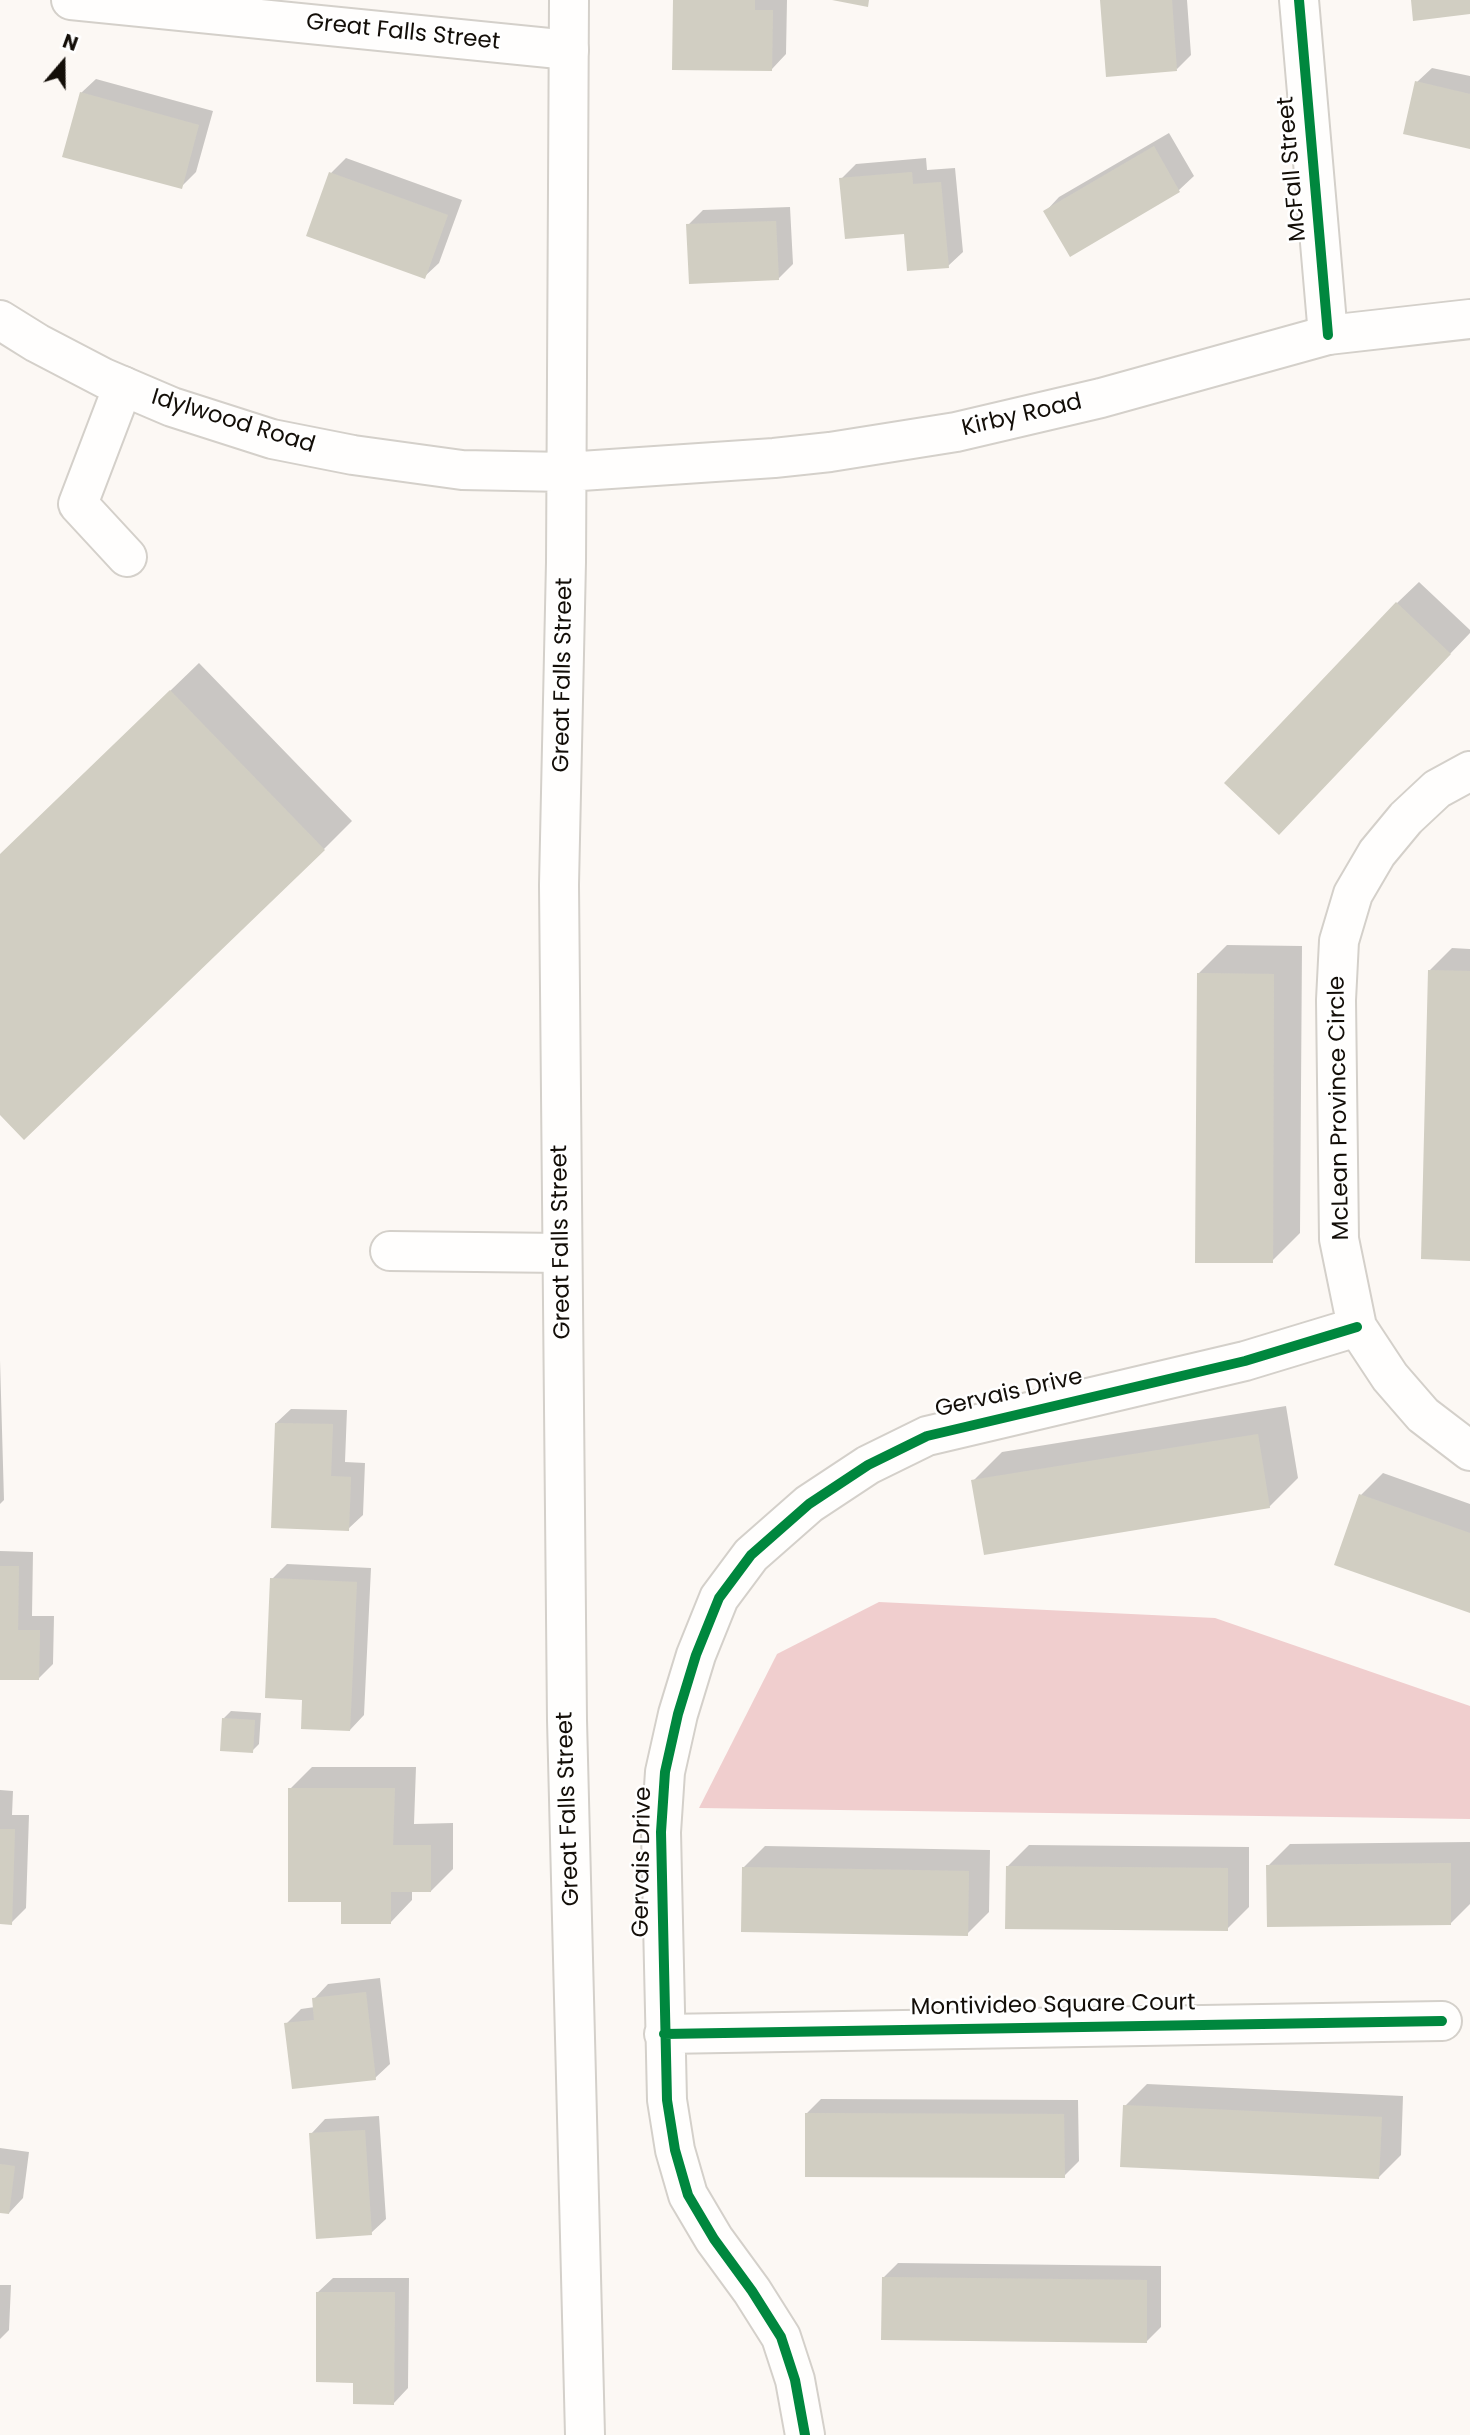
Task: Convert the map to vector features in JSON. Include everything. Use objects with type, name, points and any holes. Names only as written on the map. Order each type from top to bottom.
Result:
[{"type":"main road","name":"Great Falls Street","points":[[71,0],[569,50]]},
{"type":"main road","name":"Great Falls Street","points":[[569,0],[566,472],[559,885],[566,1720],[585,2435]]},
{"type":"main road","name":"McFall Street","points":[[1299,0],[1328,335]]},
{"type":"main road","name":"Kirby Road","points":[[566,472],[796,456],[956,432],[1101,398],[1328,335],[1470,319]]},
{"type":"main road","name":"Idylwood Road","points":[[0,320],[37,343],[122,386],[172,407],[272,439],[353,455],[462,470],[566,472]]},
{"type":"main road","points":[[122,386],[78,504],[127,557]]},
{"type":"main road","name":"McLean Province Circle","points":[[1470,771],[1437,789],[1406,818],[1377,853],[1353,894],[1339,941],[1336,1000],[1339,1239],[1357,1326],[1390,1377],[1423,1415],[1470,1451]]},
{"type":"main road","points":[[390,1251],[562,1253]]},
{"type":"main road","name":"Gervais Drive","points":[[806,2435],[795,2380],[781,2337],[714,2239],[688,2195],[675,2150],[667,2100],[662,1832],[665,1772],[678,1714],[696,1655],[719,1598],[751,1555],[809,1504],[868,1465],[927,1436],[1245,1361],[1357,1326]]},
{"type":"main road","name":"Montivideo Square Court","points":[[664,2034],[1441,2021]]},
{"type":"shaded area","points":[[879,1602],[1215,1618],[1470,1706],[1470,1819],[699,1808],[777,1654]]},
{"type":"building","points":[[673,0],[755,0],[755,10],[773,10],[772,71],[672,70]]},
{"type":"building","points":[[832,0],[869,0],[868,7]]},
{"type":"building","points":[[1100,0],[1172,0],[1177,71],[1106,77]]},
{"type":"building","points":[[1411,0],[1470,0],[1470,14],[1413,21]]},
{"type":"building","points":[[1415,81],[1470,94],[1470,149],[1403,134]]},
{"type":"building","points":[[80,92],[199,125],[182,189],[62,157]]},
{"type":"building","points":[[1154,146],[1180,192],[1070,257],[1043,211]]},
{"type":"building","points":[[329,172],[448,215],[425,279],[306,236]]},
{"type":"building","points":[[912,172],[913,184],[941,182],[949,268],[907,271],[904,234],[845,239],[839,178]]},
{"type":"building","points":[[776,221],[779,280],[689,284],[686,224]]},
{"type":"building","points":[[1396,602],[1451,654],[1279,835],[1224,783]]},
{"type":"building","points":[[170,690],[325,850],[24,1140],[0,1115],[0,854]]},
{"type":"building","points":[[1428,970],[1470,971],[1470,1261],[1421,1259]]},
{"type":"building","points":[[1197,973],[1274,974],[1273,1263],[1195,1263]]},
{"type":"building","points":[[275,1423],[333,1424],[331,1476],[351,1477],[349,1531],[271,1528]]},
{"type":"building","points":[[1258,1434],[1270,1508],[984,1555],[971,1480]]},
{"type":"building","points":[[1359,1494],[1470,1533],[1470,1613],[1334,1565]]},
{"type":"building","points":[[0,1566],[19,1566],[18,1630],[40,1630],[39,1680],[0,1680]]},
{"type":"building","points":[[270,1578],[357,1582],[350,1731],[301,1729],[302,1700],[265,1698]]},
{"type":"building","points":[[222,1718],[255,1720],[253,1753],[220,1751]]},
{"type":"building","points":[[288,1788],[395,1788],[393,1845],[431,1845],[431,1892],[391,1892],[391,1924],[341,1924],[341,1902],[288,1902]]},
{"type":"building","points":[[0,1829],[15,1829],[12,1925],[0,1924]]},
{"type":"building","points":[[1451,1863],[1451,1925],[1267,1927],[1266,1865]]},
{"type":"building","points":[[1006,1866],[1228,1868],[1228,1931],[1005,1929]]},
{"type":"building","points":[[742,1867],[969,1871],[968,1936],[741,1932]]},
{"type":"building","points":[[366,1992],[376,2080],[292,2089],[284,2023],[314,2020],[312,1998]]},
{"type":"building","points":[[1123,2105],[1382,2117],[1379,2179],[1120,2167]]},
{"type":"building","points":[[805,2113],[1064,2114],[1065,2178],[805,2177]]},
{"type":"building","points":[[365,2130],[372,2235],[316,2239],[309,2133]]},
{"type":"building","points":[[0,2164],[15,2166],[9,2214],[0,2213]]},
{"type":"building","points":[[882,2277],[1147,2280],[1147,2343],[881,2340]]},
{"type":"building","points":[[316,2292],[395,2292],[394,2405],[353,2404],[353,2383],[316,2382]]},
{"type":"cycle path","points":[[1299,0],[1328,335]]},
{"type":"cycle path","points":[[805,2435],[795,2380],[781,2337],[714,2239],[688,2195],[675,2150],[667,2100],[661,1832],[665,1772],[678,1714],[696,1655],[719,1598],[751,1555],[809,1504],[868,1465],[927,1436],[1245,1361],[1357,1327]]},
{"type":"cycle path","points":[[664,2034],[1442,2021]]}]
